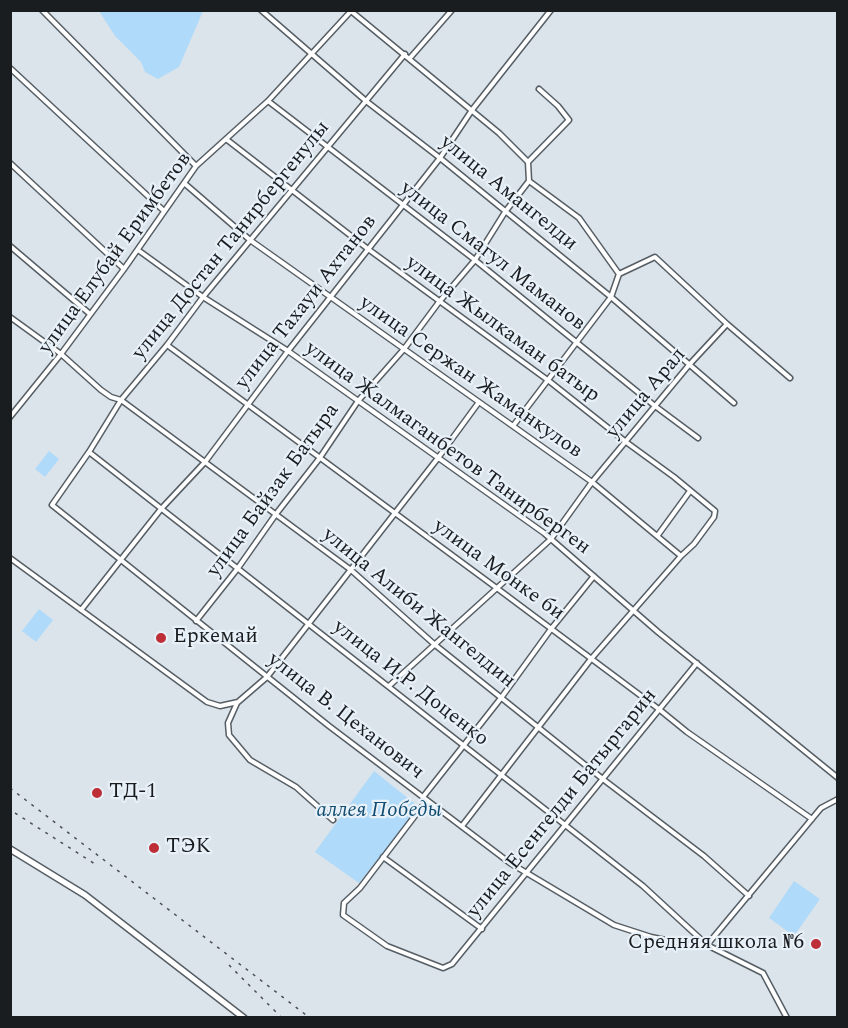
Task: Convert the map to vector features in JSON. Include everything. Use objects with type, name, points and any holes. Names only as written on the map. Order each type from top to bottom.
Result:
[{"type":"street","points":[[42,10],[196,166]]},
{"type":"street","name":"улица Амангелди","points":[[261,10],[366,101],[440,158],[610,297],[735,403]]},
{"type":"street","points":[[410,58],[452,10]]},
{"type":"street","name":"улица Тахауи Ахтанов","points":[[81,610],[161,509],[205,462],[288,351],[440,158],[472,110],[551,10]]},
{"type":"street","points":[[351,11],[472,110],[528,162],[529,181],[579,218],[619,274]]},
{"type":"street","name":"улица Елубай Еримбетов","points":[[10,417],[61,354],[124,269],[196,166],[268,101],[351,11]]},
{"type":"street","name":"улица Достан Танирбергенулы","points":[[52,505],[89,452],[121,400],[203,297],[405,54]]},
{"type":"street","points":[[10,68],[164,211]]},
{"type":"street","points":[[528,162],[569,120],[558,106],[539,89]]},
{"type":"street","name":"улица Смагул Маманов","points":[[268,101],[475,260],[655,406],[698,438]]},
{"type":"street","name":"улица Жылкаман батыр","points":[[226,139],[368,249],[549,381],[715,511],[714,517],[694,544],[681,556]]},
{"type":"street","points":[[10,163],[124,269]]},
{"type":"street","name":"улица Байзак Батыра","points":[[196,621],[319,459],[358,401],[404,349],[439,302],[475,260],[529,181]]},
{"type":"street","name":"улица Сержан Жаманкулов","points":[[184,183],[250,240],[592,482],[681,556]]},
{"type":"street","points":[[10,246],[90,314]]},
{"type":"street","name":"улица Жалмаганбетов Танирберген","points":[[138,250],[203,297],[288,351],[551,539],[634,611],[837,778]]},
{"type":"street","points":[[513,426],[610,297],[619,274],[655,257],[727,324],[790,378]]},
{"type":"street","name":"улица Алиби Жангелдин","points":[[10,317],[61,354],[100,390],[121,400],[351,570],[434,644],[604,780],[704,856],[749,896]]},
{"type":"street","name":"улица Арал","points":[[389,686],[551,539],[592,482],[689,365],[727,324]]},
{"type":"street","name":"улица Монке би","points":[[167,345],[591,658],[687,732],[812,819]]},
{"type":"street","points":[[333,820],[296,787],[250,760],[229,735],[228,723],[237,702],[267,676],[438,458],[479,402]]},
{"type":"street","name":"улица И.Р. Доценко","points":[[89,452],[643,886],[707,945]]},
{"type":"street","points":[[658,535],[690,491]]},
{"type":"street","name":"улица В. Цеханович","points":[[52,505],[196,621],[425,798],[527,873],[614,926],[679,943],[707,945]]},
{"type":"street","points":[[462,826],[591,658],[681,556]]},
{"type":"street","points":[[10,558],[207,702],[220,706],[237,702]]},
{"type":"street","points":[[482,929],[383,857],[463,745],[594,576]]},
{"type":"street","name":"улица Есенгелди Батыргарин","points":[[383,857],[360,888],[344,903],[343,915],[387,946],[443,968],[452,964],[697,663]]},
{"type":"street","points":[[787,1017],[763,973],[707,945],[821,808],[837,799]]},
{"type":"street","points":[[10,849],[85,895],[244,1017]]},
{"type":"green space","points":[[99,11],[203,11],[179,67],[158,79],[145,72],[141,62],[115,36]]},
{"type":"green space","points":[[49,451],[59,459],[45,477],[35,469]]},
{"type":"green space","points":[[39,609],[53,620],[36,642],[22,631]]},
{"type":"green space","name":"аллея Победы","points":[[374,771],[419,807],[359,883],[315,852]]},
{"type":"green space","points":[[794,881],[820,899],[794,936],[769,918]]},
{"type":"railway","points":[[10,788],[310,1018]]},
{"type":"railway","points":[[15,813],[95,864]]},
{"type":"railway","points":[[229,965],[282,1018]]},
{"type":"place","name":"Еркемай","points":[[161,638]]},
{"type":"place","name":"ТД-1","points":[[97,793]]},
{"type":"place","name":"ТЭК","points":[[154,848]]},
{"type":"place","name":"Средняя школа №6","points":[[816,944]]}]
